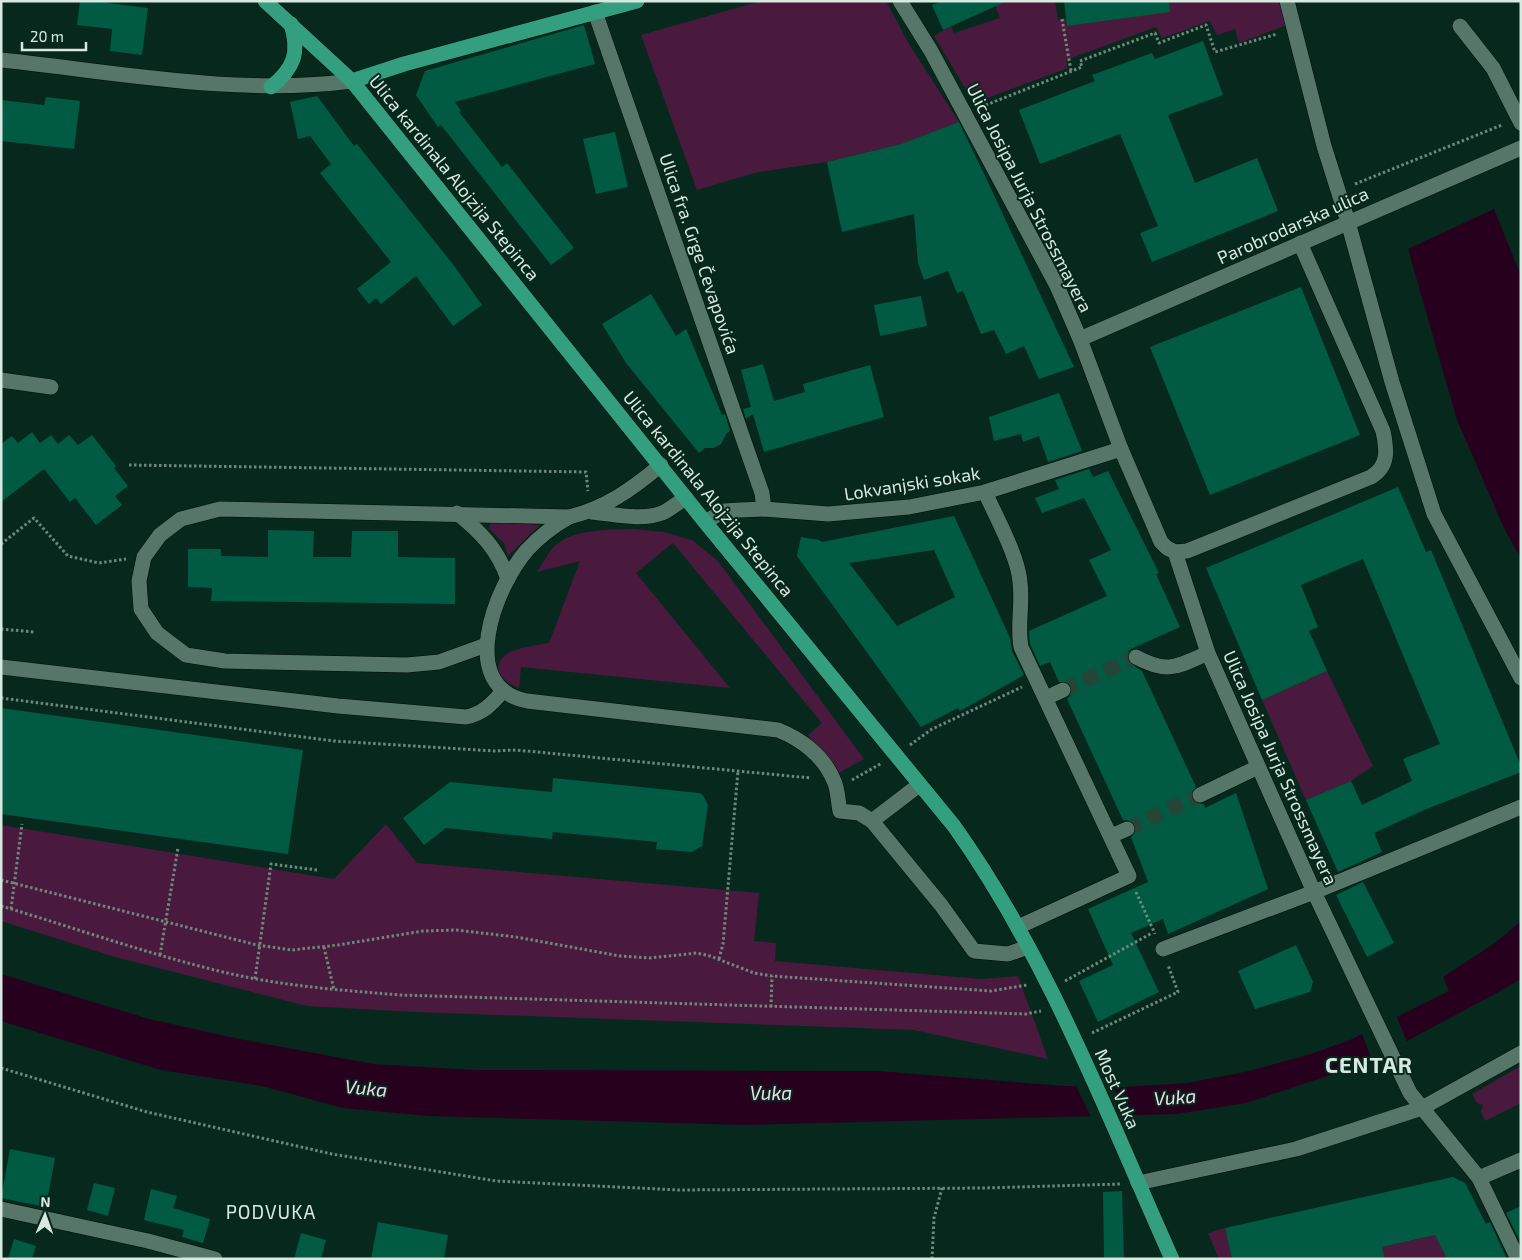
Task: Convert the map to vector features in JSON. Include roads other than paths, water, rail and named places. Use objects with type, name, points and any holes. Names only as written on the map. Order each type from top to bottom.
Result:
[{"type":"main road","name":"Ulica kardinala Alojzija Stepinca","points":[[265,1],[352,81],[894,756],[954,826],[984,869],[1018,927],[1076,1044]]},
{"type":"main road","points":[[352,81],[637,1]]},
{"type":"main road","points":[[272,87],[291,67],[295,54],[296,40],[292,24]]},
{"type":"main road","name":"Most Vuka","points":[[1076,1044],[1172,1259]]},
{"type":"street","name":"Ulica Josipa Jurja Strossmayera","points":[[900,1],[931,51],[1057,286],[1080,339],[1121,449],[1161,542],[1175,552],[1208,653],[1314,892],[1364,993],[1410,1093],[1479,1178],[1518,1259]]},
{"type":"street","points":[[1287,1],[1324,146],[1348,222],[1392,382],[1434,514],[1521,678]]},
{"type":"street","name":"Ulica fra. Grge Čevapovića","points":[[595,12],[762,492],[764,509]]},
{"type":"street","points":[[1460,26],[1493,68],[1520,120]]},
{"type":"street","points":[[1,60],[216,84],[272,87],[352,81]]},
{"type":"street","name":"Parobrodarska ulica","points":[[1080,339],[1521,148]]},
{"type":"street","points":[[1175,552],[1187,551],[1371,477],[1380,472],[1385,463],[1387,450],[1383,431],[1300,243]]},
{"type":"street","points":[[1,380],[51,387]]},
{"type":"street","name":"Lokvanjski sokak","points":[[705,522],[724,511],[764,509],[828,514],[876,512],[985,492],[1121,449]]},
{"type":"street","points":[[486,645],[439,662],[407,665],[225,661],[186,655],[157,633],[141,609],[139,582],[144,557],[160,536],[181,519],[220,509],[569,517],[591,512],[626,493],[661,465]]},
{"type":"street","points":[[985,492],[1017,568],[1020,582],[1018,632],[1022,647],[1130,876],[1018,927]]},
{"type":"street","points":[[591,512],[629,516],[662,513],[686,498]]},
{"type":"street","points":[[458,513],[492,546],[502,561],[508,579]]},
{"type":"street","points":[[569,517],[548,530],[526,551],[508,579],[496,607],[486,645],[487,668],[502,692],[513,698],[527,701],[778,730],[798,738],[813,751],[834,780],[840,811],[859,813],[872,821],[935,898],[974,951],[1008,954],[1028,947]]},
{"type":"street","points":[[1136,657],[1155,667],[1180,666],[1208,653]]},
{"type":"street","points":[[1,667],[329,704],[466,717],[479,714],[490,706],[502,692]]},
{"type":"street","points":[[1046,698],[1063,690]]},
{"type":"street","points":[[1200,795],[1258,767]]},
{"type":"street","points":[[872,821],[919,785]]},
{"type":"street","points":[[1163,949],[1314,892],[1521,807]]},
{"type":"street","points":[[1111,836],[1127,829]]},
{"type":"street","points":[[1138,1183],[1296,1149],[1422,1108],[1521,1053]]},
{"type":"street","points":[[1479,1178],[1521,1160]]},
{"type":"street","points":[[1,1209],[148,1241],[215,1259]]},
{"type":"water","points":[[1494,209],[1521,276],[1521,559],[1504,528],[1457,420],[1408,249]]},
{"type":"water","name":"Vuka","points":[[1521,921],[1521,979],[1502,990],[1364,1064],[1246,1103],[1176,1114],[746,1125],[429,1116],[343,1108],[262,1086],[161,1070],[1,1021],[1,974],[149,1019],[239,1039],[373,1064],[474,1070],[878,1071],[1064,1086],[1122,1087],[1188,1083],[1249,1071],[1311,1054],[1350,1040],[1449,991],[1443,977],[1495,943]]},
{"type":"tunnel","points":[[1063,690],[1136,657]]},
{"type":"tunnel","points":[[1127,829],[1200,795]]},
{"type":"district","name":"CENTAR","points":[[1369,1065]]},
{"type":"district","name":"PODVUKA","points":[[271,1212]]}]
